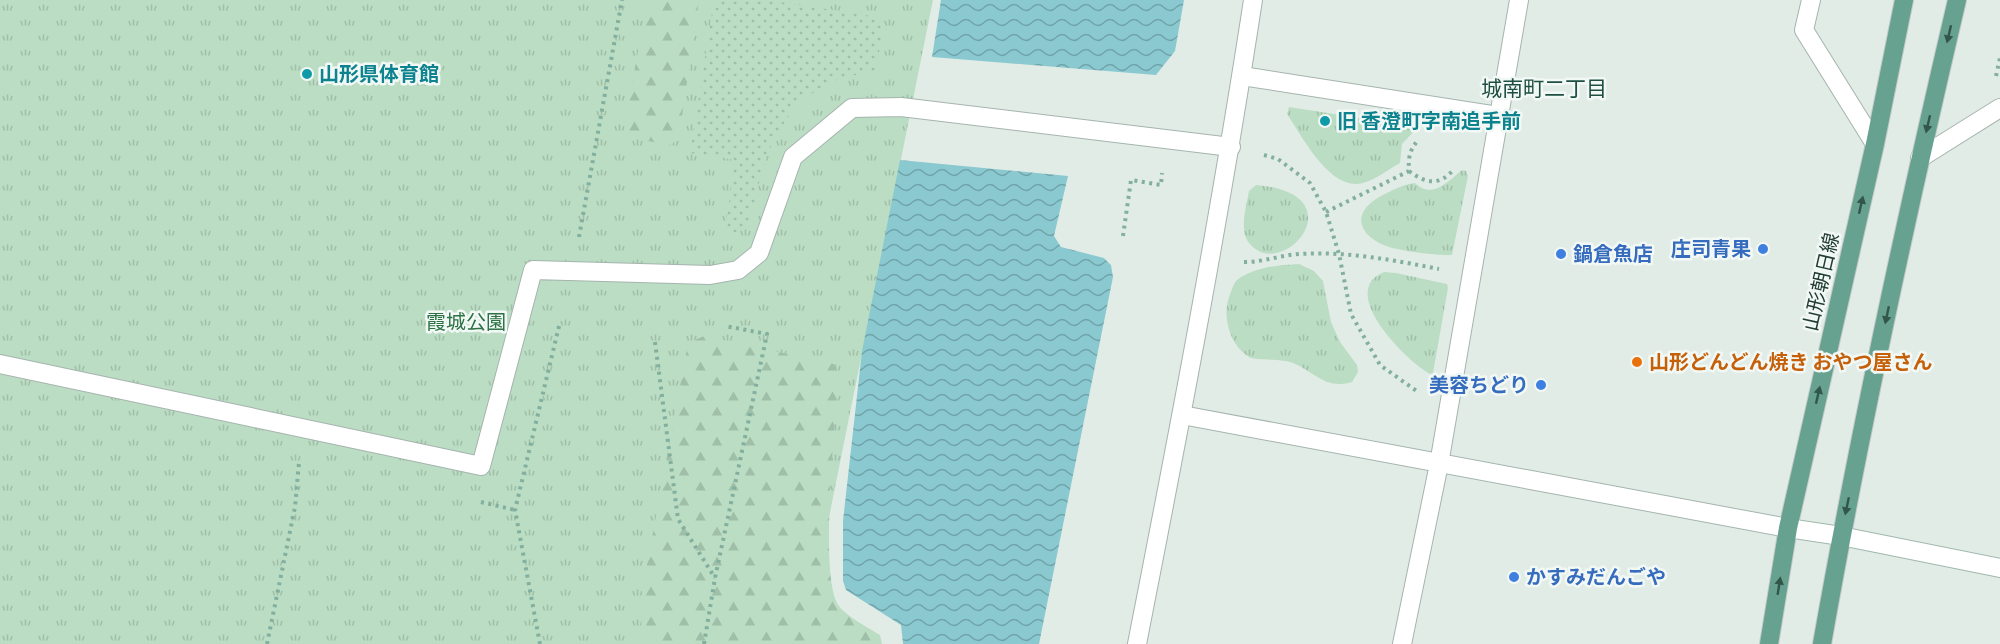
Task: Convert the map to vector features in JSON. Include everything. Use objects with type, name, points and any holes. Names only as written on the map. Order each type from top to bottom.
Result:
[{"type":"main road","name":"山形朝日線","points":[[1769,644],[1788,528],[1875,144],[1904,0]]},
{"type":"main road","points":[[1822,644],[1841,536],[1920,158],[1957,0]]},
{"type":"street","points":[[1137,644],[1182,416],[1231,147],[1253,0]]},
{"type":"street","points":[[1402,644],[1439,464],[1519,0]]},
{"type":"street","points":[[1811,0],[1804,30],[1875,144]]},
{"type":"street","points":[[1242,76],[1498,116]]},
{"type":"street","points":[[0,364],[481,466],[533,270],[710,275],[738,270],[759,253],[793,157],[852,108],[901,107],[1231,147]]},
{"type":"street","points":[[1920,158],[2000,108]]},
{"type":"street","points":[[1182,416],[1841,536],[2000,568]]},
{"type":"path","points":[[572,270],[622,0]]},
{"type":"path","points":[[1409,171],[1411,148],[1419,139],[1428,135],[1432,106]]},
{"type":"path","points":[[1231,147],[1278,159],[1310,183],[1326,212],[1339,254],[1352,314],[1380,365],[1414,390],[1448,404]]},
{"type":"path","points":[[1409,171],[1425,182],[1435,183],[1444,179],[1460,160],[1490,165]]},
{"type":"path","points":[[1326,212],[1409,171]]},
{"type":"path","points":[[1123,236],[1131,180],[1161,184],[1162,173]]},
{"type":"path","points":[[1211,258],[1262,262],[1301,254],[1339,254],[1379,258],[1470,274]]},
{"type":"path","points":[[540,644],[515,510],[560,322]]},
{"type":"path","points":[[704,644],[715,578],[767,334],[725,326]]},
{"type":"path","points":[[655,342],[678,519],[715,578]]},
{"type":"path","points":[[267,644],[295,507],[299,461]]},
{"type":"green space","name":"霞城公園","points":[[0,0],[933,0],[816,582],[846,644],[0,644]]},
{"type":"green space","points":[[647,0],[699,0],[679,137],[671,145],[630,138],[624,130]]},
{"type":"green space","points":[[714,0],[767,0],[884,18],[876,73],[836,80],[805,100],[792,113],[771,146],[750,217],[738,233],[725,231],[735,160],[690,153]]},
{"type":"green space","points":[[1289,107],[1418,127],[1402,144],[1400,163],[1368,182],[1351,184],[1328,171],[1318,160],[1287,114]]},
{"type":"green space","points":[[1462,170],[1466,171],[1468,176],[1452,255],[1420,253],[1389,247],[1379,243],[1365,231],[1362,217],[1365,210],[1381,196],[1402,186],[1415,183],[1428,190],[1434,189]]},
{"type":"green space","points":[[1256,185],[1286,191],[1302,202],[1308,216],[1305,230],[1296,242],[1283,251],[1268,254],[1254,248],[1248,242],[1244,231],[1244,219],[1249,191]]},
{"type":"green space","points":[[1299,264],[1314,271],[1323,281],[1331,322],[1340,342],[1357,365],[1358,372],[1352,382],[1334,384],[1293,363],[1249,357],[1231,336],[1227,309],[1228,300],[1237,280],[1259,269]]},
{"type":"green space","points":[[1384,272],[1447,284],[1433,373],[1430,374],[1419,367],[1392,341],[1371,309],[1368,294],[1371,281]]},
{"type":"green space","points":[[704,336],[834,364],[839,374],[829,532],[833,590],[842,610],[880,635],[882,644],[641,644],[642,592],[688,343]]},
{"type":"water","points":[[941,0],[1184,0],[1175,51],[1156,75],[932,57]]},
{"type":"water","points":[[900,160],[1068,176],[1054,236],[1061,247],[1104,258],[1111,265],[1113,277],[1039,644],[903,644],[901,625],[846,590],[843,581],[843,521],[862,351]]},
{"type":"place","name":"山形県体育館","points":[[307,74]]},
{"type":"place","name":"旧 香澄町字南追手前","points":[[1325,121]]},
{"type":"place","name":"庄司青果","points":[[1763,249]]},
{"type":"place","name":"鍋倉魚店","points":[[1561,254]]},
{"type":"place","name":"山形どんどん焼き おやつ屋さん","points":[[1637,362]]},
{"type":"place","name":"美容ちどり","points":[[1541,385]]},
{"type":"place","name":"かすみだんごや","points":[[1514,577]]},
{"type":"district","name":"城南町二丁目","points":[[1544,89]]}]
